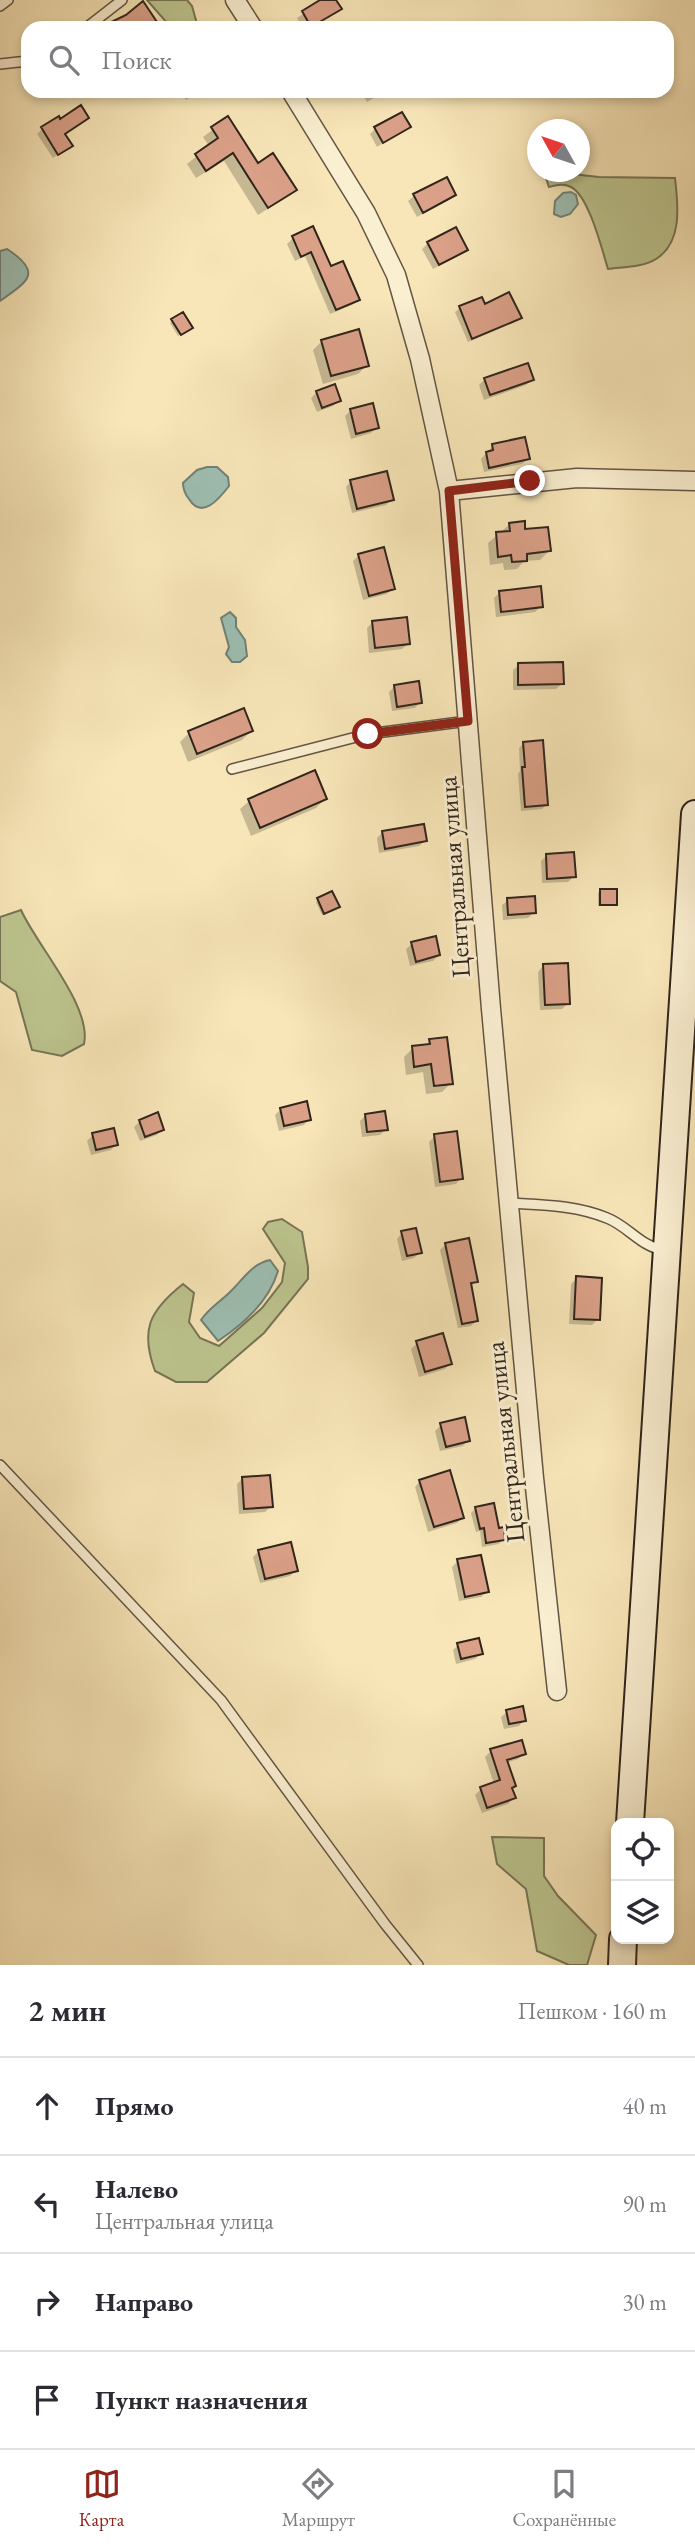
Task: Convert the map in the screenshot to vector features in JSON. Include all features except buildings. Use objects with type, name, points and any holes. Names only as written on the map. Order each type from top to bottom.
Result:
[{"type":"main road","points":[[630,1818],[666,1250],[692,928],[695,814]]},
{"type":"main road","points":[[622,1965],[623,1944]]},
{"type":"street","points":[[235,0],[248,21]]},
{"type":"street","name":"Центральная улица","points":[[295,98],[366,213],[396,275],[420,359],[449,491],[491,1009],[534,1478],[557,1691]]},
{"type":"street","points":[[449,491],[577,478],[695,481]]},
{"type":"lane","points":[[0,6],[8,0]]},
{"type":"lane","points":[[95,21],[122,0]]},
{"type":"lane","points":[[0,64],[21,62]]},
{"type":"lane","points":[[232,769],[368,734],[468,721]]},
{"type":"lane","points":[[509,1203],[562,1206],[608,1218],[652,1248],[666,1250]]},
{"type":"lane","points":[[0,1465],[221,1700],[384,1924],[418,1965]]},
{"type":"green space","points":[[147,0],[187,0],[192,6],[196,21],[165,21]]},
{"type":"green space","points":[[590,176],[675,178],[677,222],[671,243],[665,252],[651,262],[608,269],[594,224],[578,192],[568,186],[549,187],[547,182],[590,182]]},
{"type":"green space","points":[[21,910],[62,976],[80,1012],[84,1044],[62,1056],[32,1050],[16,992],[0,981],[0,917]]},
{"type":"green space","points":[[282,1219],[302,1232],[308,1279],[264,1333],[207,1382],[176,1382],[155,1371],[148,1344],[151,1322],[162,1303],[183,1284],[194,1293],[189,1322],[200,1338],[219,1346],[262,1308],[282,1282],[285,1263],[263,1229],[268,1222]]},
{"type":"green space","points":[[492,1837],[544,1838],[544,1876],[558,1896],[596,1935],[587,1965],[569,1965],[537,1951],[526,1889],[497,1864]]},
{"type":"water","points":[[571,192],[576,195],[578,204],[570,214],[561,217],[554,214],[555,201],[563,193]]},
{"type":"water","points":[[7,249],[25,265],[28,277],[0,301],[0,251]]},
{"type":"water","points":[[217,467],[228,477],[229,486],[210,505],[199,508],[186,495],[183,483],[197,470]]},
{"type":"water","points":[[230,612],[236,618],[236,627],[245,640],[247,656],[240,662],[232,662],[226,654],[229,647],[221,618]]},
{"type":"water","points":[[270,1260],[278,1271],[262,1302],[237,1327],[218,1341],[201,1320],[252,1269]]},
{"type":"route","points":[[368,734],[468,721],[449,491],[530,481]]}]
